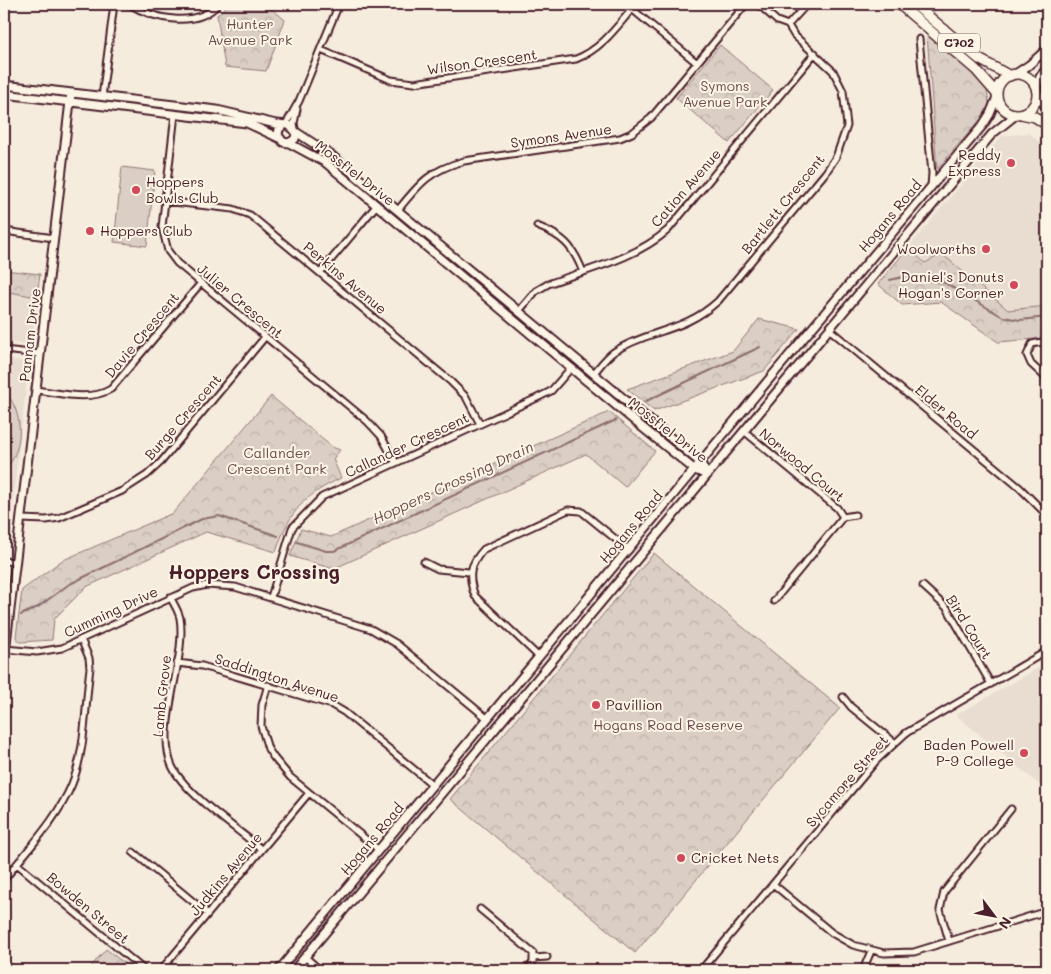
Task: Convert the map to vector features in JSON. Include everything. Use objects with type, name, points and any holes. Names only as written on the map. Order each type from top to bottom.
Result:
[{"type":"highway","name":"C702","points":[[898,4],[976,70],[997,96],[1004,109],[1035,117],[1047,125]]},
{"type":"highway","name":"C702","points":[[914,4],[979,59],[1012,75],[1020,74],[1031,80],[1036,92],[1047,107]]},
{"type":"highway","points":[[997,96],[1000,83],[1012,75]]},
{"type":"highway","points":[[1019,114],[1032,106],[1036,92]]},
{"type":"street","points":[[101,106],[114,4]]},
{"type":"street","points":[[128,4],[155,16],[182,18],[200,16],[218,4]]},
{"type":"street","points":[[279,138],[278,132],[285,125],[299,101],[339,4]]},
{"type":"street","points":[[626,4],[697,63]]},
{"type":"street","name":"Symons Avenue","points":[[398,210],[423,181],[446,166],[464,161],[620,138],[632,133],[651,118],[746,4]]},
{"type":"street","name":"Bartlett Crescent","points":[[594,374],[614,352],[682,326],[705,313],[724,293],[836,157],[847,126],[846,103],[843,91],[833,71],[794,35],[788,26],[777,21],[758,4]]},
{"type":"street","points":[[788,26],[807,4]]},
{"type":"street","name":"Wilson Crescent","points":[[321,50],[391,80],[414,83],[576,59],[595,50],[604,42],[632,9]]},
{"type":"street","points":[[919,39],[932,173],[931,187]]},
{"type":"street","points":[[1012,75],[1029,65],[1047,49]]},
{"type":"street","name":"Cation Avenue","points":[[519,311],[536,291],[548,284],[639,251],[653,243],[668,230],[815,53]]},
{"type":"street","points":[[1036,92],[1040,77],[1047,68]]},
{"type":"street","points":[[4,85],[217,110],[285,125],[296,130]]},
{"type":"street","name":"Pannam Drive","points":[[4,660],[71,93]]},
{"type":"street","points":[[4,94],[247,123],[279,138],[283,142],[290,143],[295,139],[296,130],[294,123],[299,101]]},
{"type":"street","name":"Hogans Road","points":[[279,970],[931,187],[986,120],[997,96]]},
{"type":"street","points":[[175,114],[176,106]]},
{"type":"street","name":"Julier Crescent","points":[[175,114],[162,227],[168,250],[177,263],[367,421],[381,436],[396,463]]},
{"type":"street","name":"Hogans Road","points":[[294,970],[460,774],[496,728],[992,134],[1019,114]]},
{"type":"street","name":"Mossfiel Drive","points":[[296,130],[331,155],[578,360],[701,463],[708,475]]},
{"type":"street","name":"Mossfiel Drive","points":[[290,143],[326,163],[695,470],[708,475]]},
{"type":"street","points":[[320,272],[383,198]]},
{"type":"street","name":"Perkins Avenue","points":[[165,201],[245,213],[320,272],[459,389],[473,408],[480,424]]},
{"type":"street","points":[[391,218],[398,210]]},
{"type":"street","points":[[537,226],[556,235],[568,244],[577,255],[583,272]]},
{"type":"street","points":[[4,231],[54,238]]},
{"type":"street","name":"Davie Crescent","points":[[36,390],[90,396],[102,394],[110,389],[201,283]]},
{"type":"street","points":[[513,319],[519,311]]},
{"type":"street","points":[[819,321],[829,329]]},
{"type":"street","name":"Elder Road","points":[[829,329],[1020,488],[1047,515]]},
{"type":"street","name":"Burge Crescent","points":[[21,519],[46,520],[58,518],[122,491],[147,475],[162,462],[266,337]]},
{"type":"street","points":[[1047,341],[1032,344],[1026,355],[1031,364],[1047,379]]},
{"type":"street","points":[[4,350],[40,354]]},
{"type":"street","points":[[571,368],[578,360]]},
{"type":"street","name":"Callander Crescent","points":[[271,597],[292,528],[322,497],[551,390],[571,368]]},
{"type":"street","points":[[587,381],[594,374]]},
{"type":"street","name":"Norwood Court","points":[[744,431],[837,508],[842,517]]},
{"type":"street","points":[[539,658],[474,596],[470,585],[469,572],[475,559],[484,549],[568,510],[581,511],[629,550]]},
{"type":"street","name":"Norwood Court","points":[[774,601],[842,517],[855,515]]},
{"type":"street","points":[[4,561],[16,562]]},
{"type":"street","points":[[424,562],[438,569],[469,572]]},
{"type":"street","name":"Cumming Drive","points":[[5,649],[37,652],[62,648],[170,597],[193,588],[221,585],[271,597],[356,622],[384,636],[488,719]]},
{"type":"street","name":"Bird Court","points":[[923,586],[947,608],[991,684]]},
{"type":"street","name":"Lamb Grove","points":[[170,597],[180,621],[177,663],[167,731],[167,742],[172,766],[192,791],[262,849]]},
{"type":"street","points":[[4,880],[58,811],[72,782],[80,747],[90,668],[89,658],[81,639]]},
{"type":"street","name":"Sycamore Street","points":[[701,970],[894,742],[921,724],[1047,651]]},
{"type":"street","name":"Saddington Avenue","points":[[177,663],[202,666],[332,705],[344,712],[433,785]]},
{"type":"street","points":[[268,685],[260,715],[261,726],[268,749],[281,768],[379,850]]},
{"type":"street","points":[[843,697],[850,706],[894,742]]},
{"type":"street","points":[[488,719],[496,728]]},
{"type":"street","points":[[446,770],[460,774]]},
{"type":"street","name":"Judkins Avenue","points":[[161,970],[309,793]]},
{"type":"street","points":[[949,941],[940,910],[944,892],[1011,808]]},
{"type":"street","points":[[133,852],[208,914]]},
{"type":"street","name":"Bowden Street","points":[[17,864],[144,970]]},
{"type":"street","points":[[773,884],[832,933],[853,945],[871,951],[898,954],[914,952],[1047,911]]},
{"type":"street","points":[[480,908],[529,949],[534,958]]},
{"type":"street","points":[[296,950],[320,970]]},
{"type":"street","points":[[863,970],[871,951]]},
{"type":"street","points":[[534,958],[546,957]]},
{"type":"street","points":[[528,970],[534,958]]},
{"type":"street","points":[[4,963],[12,970]]},
{"type":"shaded area","points":[[1029,133],[1047,149],[1047,306],[1008,310],[942,254],[925,263],[908,248],[1002,136]]},
{"type":"shaded area","points":[[4,291],[37,297],[32,342],[27,345],[4,342]]},
{"type":"shaded area","points":[[4,358],[29,363],[7,550],[4,552]]},
{"type":"shaded area","name":"Baden Powell P-9 College","points":[[1047,663],[1047,791],[956,715]]},
{"type":"green space","name":"Hunter Avenue Park","points":[[229,4],[266,4],[285,20],[266,71],[225,67],[217,15]]},
{"type":"green space","points":[[927,34],[986,85],[990,109],[937,169]]},
{"type":"green space","name":"Symons Avenue Park","points":[[720,45],[773,90],[729,143],[676,98]]},
{"type":"green space","name":"Hoppers Bowls Club","points":[[122,167],[155,171],[147,246],[114,242]]},
{"type":"green space","points":[[908,248],[925,263],[942,254],[1008,310],[1047,306],[1047,338],[998,342],[941,302],[902,305],[878,284]]},
{"type":"green space","points":[[4,270],[40,274],[37,297],[4,291]]},
{"type":"green space","points":[[759,319],[799,329],[764,371],[654,411],[627,389],[733,351]]},
{"type":"green space","points":[[4,390],[11,399],[18,419],[19,442],[11,462],[4,471]]},
{"type":"green space","name":"Callander Crescent Park","points":[[271,396],[332,447],[340,450],[333,459],[341,478],[317,492],[299,507],[286,526],[276,552],[206,532],[86,587],[54,619],[52,640],[20,642],[16,637],[22,590],[61,561],[173,513]]},
{"type":"green space","points":[[609,412],[655,451],[625,487],[586,454],[333,569],[290,556],[301,529],[331,537]]},
{"type":"green space","name":"Hogans Road Reserve","points":[[654,553],[840,708],[635,953],[450,799]]},
{"type":"green space","points":[[106,949],[133,970],[88,970]]},
{"type":"waterway","name":"Hoppers Crossing Drain","points":[[890,280],[903,277],[945,283],[1003,317],[1020,320],[1047,317]]},
{"type":"waterway","name":"Hoppers Crossing Drain","points":[[644,402],[760,347]]},
{"type":"waterway","name":"Hoppers Crossing Drain","points":[[297,542],[326,551],[334,551],[616,420]]},
{"type":"waterway","name":"Hoppers Crossing Drain","points":[[21,615],[38,607],[68,585],[202,519],[219,516],[278,536]]},
{"type":"place","name":"Reddy Express","points":[[1011,163]]},
{"type":"place","name":"Hoppers Bowls Club","points":[[136,190]]},
{"type":"place","name":"Hoppers Club","points":[[90,231]]},
{"type":"place","name":"Woolworths","points":[[986,249]]},
{"type":"place","name":"Daniel's Donuts Hogan's Corner","points":[[1014,285]]},
{"type":"place","name":"Pavillion","points":[[596,705]]},
{"type":"place","name":"Baden Powell P-9 College","points":[[1024,753]]},
{"type":"place","name":"Cricket Nets","points":[[681,858]]},
{"type":"district","name":"Hoppers Crossing","points":[[254,572]]}]
